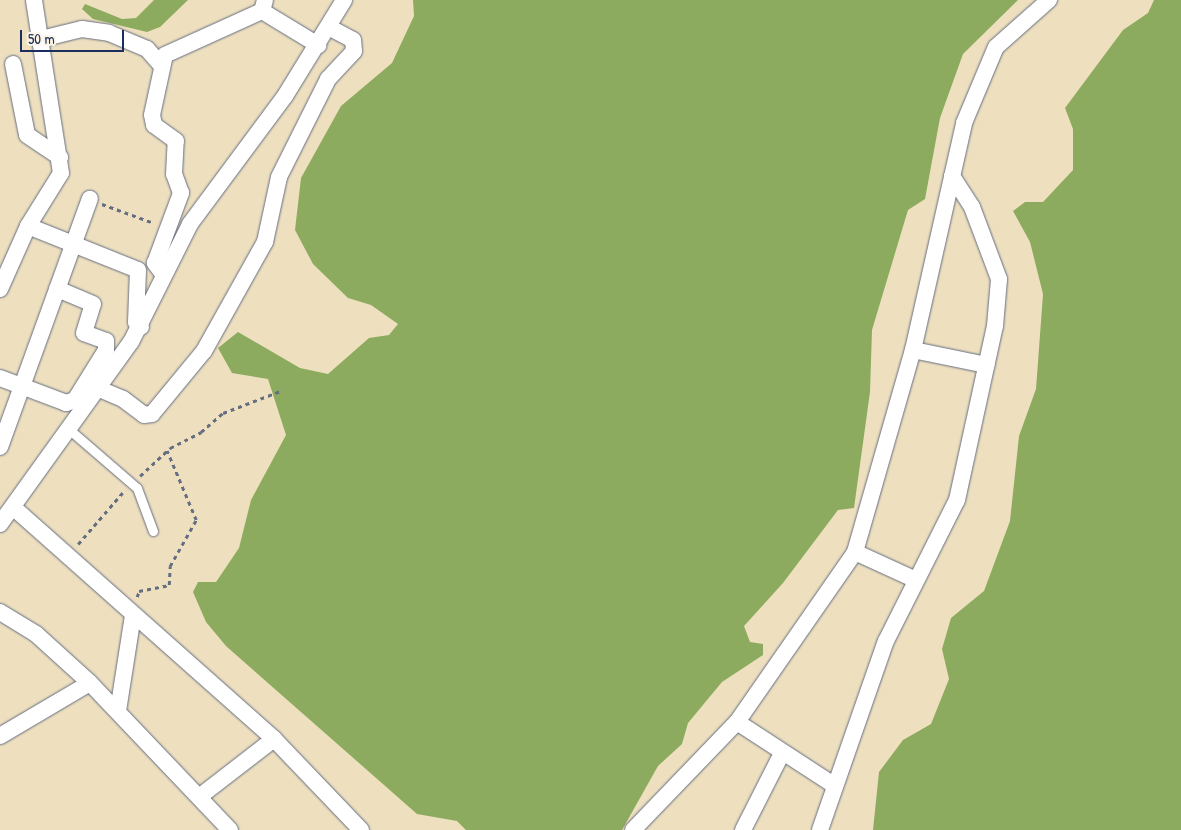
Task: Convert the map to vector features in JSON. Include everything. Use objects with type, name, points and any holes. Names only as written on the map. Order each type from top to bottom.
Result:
[{"type":"street","points":[[0,289],[28,226],[61,172],[34,0]]},
{"type":"street","points":[[0,524],[71,431],[96,388],[141,327],[163,274],[190,224],[318,45],[344,0]]},
{"type":"street","points":[[640,828],[737,722],[855,552],[912,350],[964,123],[985,65],[1007,34],[1049,0]]},
{"type":"street","points":[[163,274],[155,263],[181,194],[174,174],[176,141],[154,124],[152,115],[165,55],[263,6],[318,45]]},
{"type":"street","points":[[96,388],[123,399],[144,415],[152,414],[204,351],[265,242],[279,177],[328,79],[354,50],[353,40],[329,27]]},
{"type":"street","points":[[41,40],[82,29],[109,33],[146,49],[162,66]]},
{"type":"street","points":[[13,64],[27,135],[60,157]]},
{"type":"street","points":[[820,830],[886,641],[956,500],[1001,293],[999,279],[972,207],[952,176]]},
{"type":"street","points":[[0,447],[90,199]]},
{"type":"street","points":[[28,226],[138,270],[136,322],[141,327]]},
{"type":"street","points":[[0,378],[66,403],[75,400],[106,350],[106,341],[84,332],[93,304],[57,289]]},
{"type":"street","points":[[912,350],[986,365]]},
{"type":"street","points":[[14,508],[274,739],[361,830]]},
{"type":"street","points":[[855,552],[916,580]]},
{"type":"street","points":[[0,612],[36,634],[90,683],[199,797],[221,827]]},
{"type":"street","points":[[118,711],[133,615]]},
{"type":"street","points":[[0,736],[90,683]]},
{"type":"street","points":[[737,722],[835,786]]},
{"type":"street","points":[[199,797],[274,739]]},
{"type":"street","points":[[743,830],[782,753]]},
{"type":"lane","points":[[71,431],[131,483],[144,500],[153,531]]},
{"type":"path","points":[[90,199],[167,227]]},
{"type":"path","points":[[67,557],[131,483],[167,451],[223,413],[283,390]]},
{"type":"path","points":[[133,615],[139,591],[169,585],[170,566],[196,520],[167,451]]},
{"type":"green space","points":[[154,0],[188,0],[160,27],[147,32],[93,19],[82,9],[85,4],[122,19],[136,18]]},
{"type":"green space","points":[[413,0],[1018,0],[963,54],[940,118],[925,199],[908,210],[872,330],[870,392],[854,508],[838,510],[783,583],[744,626],[750,642],[763,644],[763,655],[722,682],[688,723],[682,744],[658,766],[622,830],[466,830],[457,821],[417,814],[226,646],[206,622],[193,592],[198,582],[216,582],[239,548],[251,500],[286,435],[268,379],[232,373],[218,348],[238,332],[300,368],[328,374],[369,338],[389,335],[398,324],[371,305],[348,298],[313,264],[295,230],[301,178],[341,106],[392,63],[414,16]]},
{"type":"green space","points":[[1154,0],[1181,0],[1181,830],[873,830],[879,772],[903,740],[931,724],[949,679],[942,649],[951,618],[984,591],[1010,521],[1019,436],[1036,389],[1043,294],[1030,242],[1013,211],[1025,202],[1043,202],[1073,170],[1073,129],[1065,108],[1123,30],[1148,13]]}]
